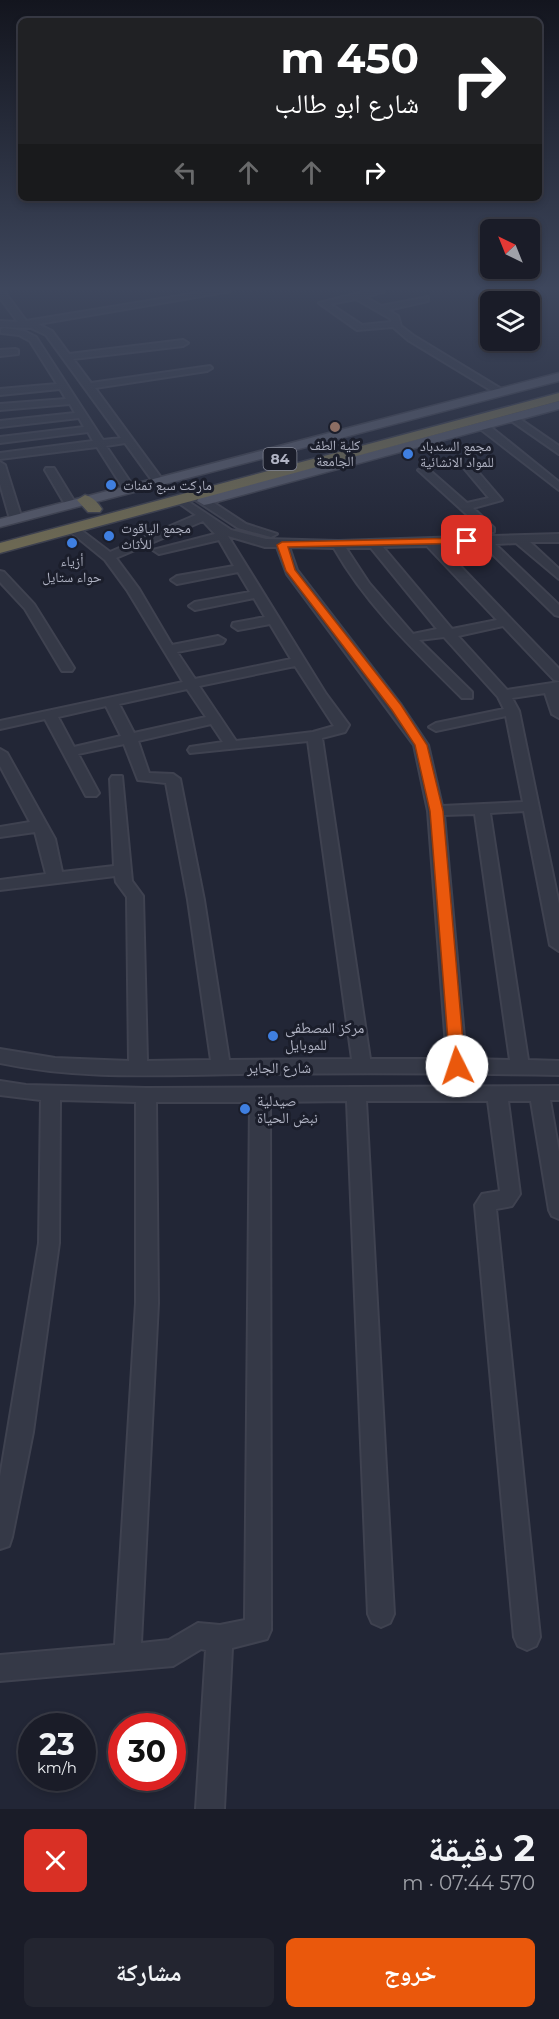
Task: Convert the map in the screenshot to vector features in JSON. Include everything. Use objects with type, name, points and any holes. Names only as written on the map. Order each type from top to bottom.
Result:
[{"type":"highway","name":"84","points":[[0,548],[73,529],[204,510],[479,423],[550,388]]},
{"type":"highway","name":"84","points":[[0,534],[83,505],[550,388]]},
{"type":"highway","points":[[204,510],[235,493]]},
{"type":"main road","points":[[0,523],[83,505],[158,481],[281,454],[500,392],[550,388],[559,376]]},
{"type":"main road","points":[[235,493],[479,423],[514,418],[559,405]]},
{"type":"street","points":[[56,375],[129,489]]},
{"type":"street","points":[[82,375],[126,440],[158,481]]},
{"type":"street","points":[[89,386],[158,375]]},
{"type":"street","points":[[473,375],[500,392]]},
{"type":"street","points":[[0,392],[63,386]]},
{"type":"street","points":[[0,408],[72,401]]},
{"type":"street","points":[[0,424],[81,415]]},
{"type":"street","points":[[514,418],[559,452]]},
{"type":"street","points":[[479,423],[559,487]]},
{"type":"street","points":[[0,440],[90,429]]},
{"type":"street","points":[[0,456],[126,440]]},
{"type":"street","points":[[0,465],[16,519]]},
{"type":"street","points":[[464,507],[496,500],[468,467]]},
{"type":"street","points":[[50,470],[83,505]]},
{"type":"street","points":[[423,470],[464,507],[559,612]]},
{"type":"street","points":[[204,510],[245,539],[282,545],[430,542],[559,527]]},
{"type":"street","points":[[159,550],[204,510]]},
{"type":"street","points":[[195,750],[314,736],[340,729],[342,725],[298,661],[204,510]]},
{"type":"street","points":[[109,557],[204,510],[249,528],[292,536],[488,535],[557,540]]},
{"type":"street","points":[[73,529],[109,557],[133,589],[169,650],[231,744]]},
{"type":"street","points":[[519,539],[559,575]]},
{"type":"street","points":[[430,542],[506,622],[556,684],[559,714]]},
{"type":"street","points":[[374,544],[446,633],[504,695],[512,711],[559,945]]},
{"type":"street","points":[[282,545],[291,571],[396,708],[421,745],[436,811],[457,1066]]},
{"type":"street","points":[[338,545],[347,563],[410,639],[468,695]]},
{"type":"street","points":[[177,580],[241,568]]},
{"type":"street","points":[[0,575],[30,607],[67,668]]},
{"type":"street","points":[[195,606],[257,594]]},
{"type":"street","points":[[238,626],[273,619]]},
{"type":"street","points":[[410,639],[506,622]]},
{"type":"street","points":[[169,650],[218,640]]},
{"type":"street","points":[[0,726],[298,661]]},
{"type":"street","points":[[504,695],[556,684]]},
{"type":"street","points":[[111,702],[130,739],[143,777],[173,779],[195,900],[221,1067]]},
{"type":"street","points":[[436,727],[512,711]]},
{"type":"street","points":[[50,715],[90,794]]},
{"type":"street","points":[[69,752],[214,719]]},
{"type":"street","points":[[314,736],[362,1067]]},
{"type":"street","points":[[0,753],[47,839],[56,878]]},
{"type":"street","points":[[117,779],[122,870],[124,882],[135,896],[138,1069]]},
{"type":"street","points":[[436,811],[532,806]]},
{"type":"street","points":[[482,808],[520,1067]]},
{"type":"street","points":[[0,832],[40,826]]},
{"type":"street","points":[[0,885],[122,870]]},
{"type":"street","name":"شارع الجاير","points":[[0,1056],[42,1066],[138,1069],[457,1066],[559,1068]]},
{"type":"street","name":"شارع الجاير","points":[[0,1089],[51,1093],[146,1095],[559,1092]]},
{"type":"street","points":[[0,1537],[6,1477],[49,1244],[51,1093]]},
{"type":"street","points":[[497,1093],[510,1194],[505,1200],[489,1200],[485,1205],[527,1637]]},
{"type":"street","points":[[539,1093],[559,1210]]},
{"type":"street","points":[[356,1094],[381,1614]]},
{"type":"street","points":[[127,1657],[147,1303],[146,1095]]},
{"type":"street","points":[[0,1668],[173,1653],[198,1636],[220,1638],[258,1630],[260,1095]]},
{"type":"street","points":[[210,1809],[220,1638]]},
{"type":"place","name":"كلية الطف الجامعة","points":[[335,427]]},
{"type":"place","name":"مجمع السندباد للمواد الانشائية","points":[[408,454]]},
{"type":"place","name":"ماركت سبع تمنات","points":[[111,485]]},
{"type":"place","name":"مجمع الياقوت للأثاث","points":[[109,536]]},
{"type":"place","name":"أزياء حواء ستايل","points":[[72,543]]},
{"type":"place","name":"مركز المصطفى للموبايل","points":[[273,1036]]},
{"type":"place","name":"صيدلية نبض الحياة","points":[[245,1109]]},
{"type":"route","points":[[457,1066],[436,811],[421,745],[396,708],[291,571],[282,545],[467,541]]}]
